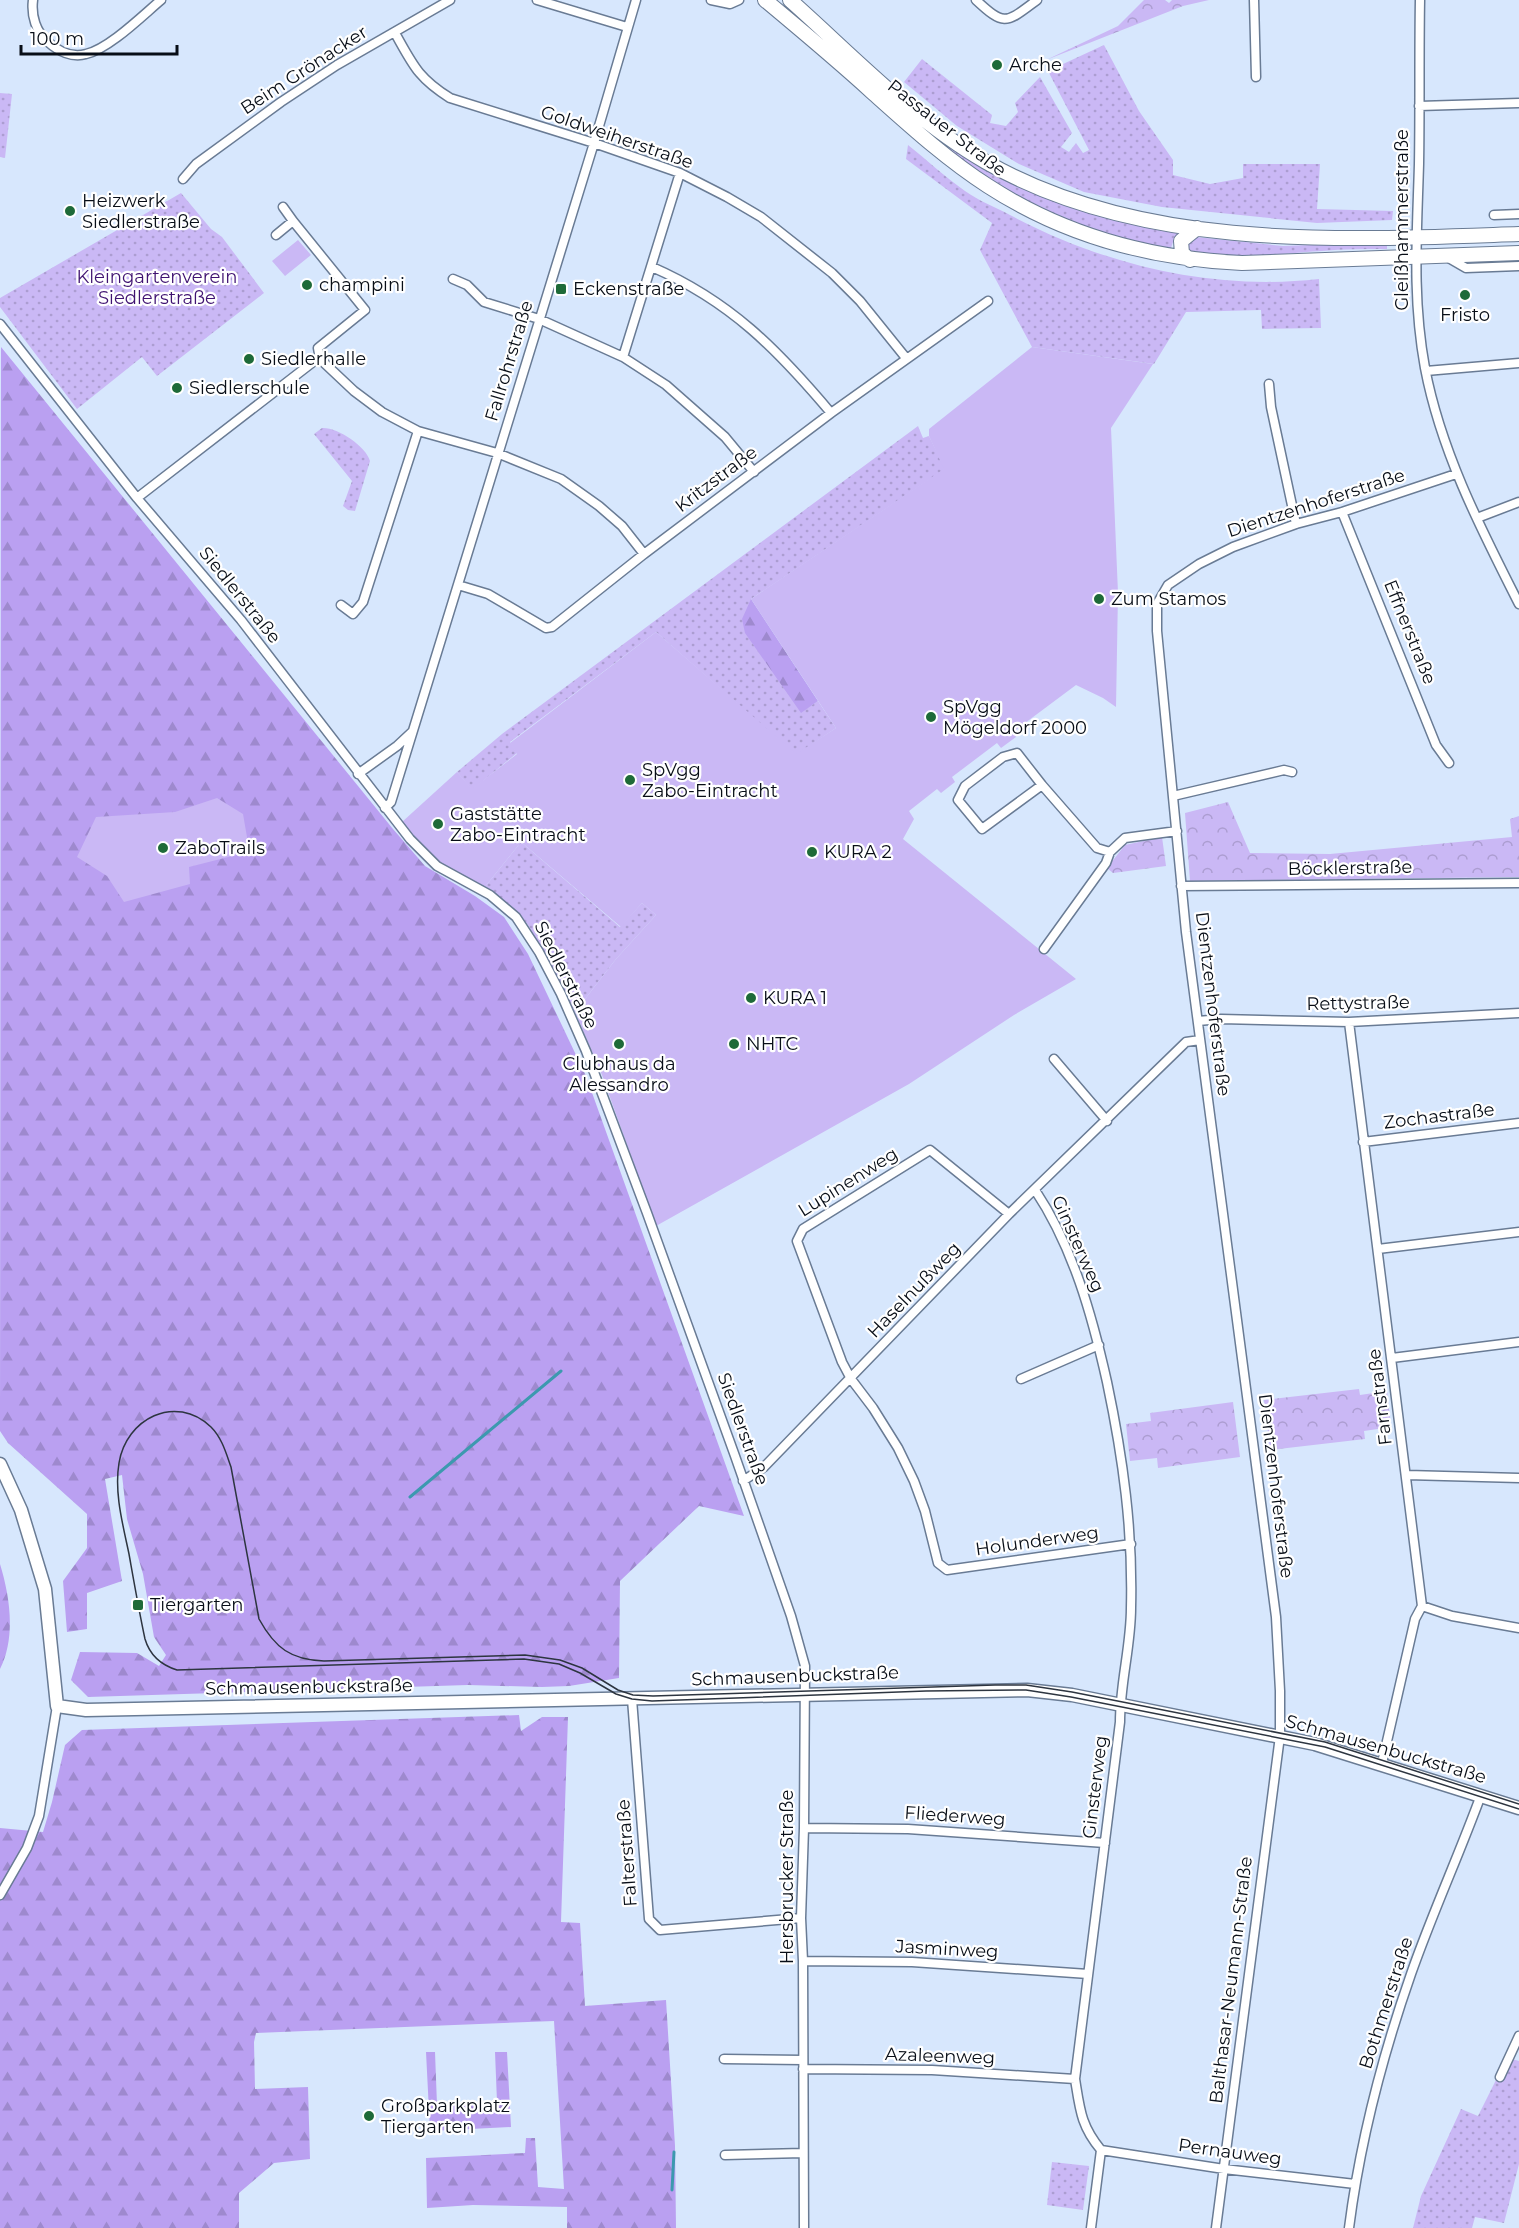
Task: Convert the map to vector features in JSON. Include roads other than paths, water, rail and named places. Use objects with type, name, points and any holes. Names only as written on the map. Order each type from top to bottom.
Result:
[{"type":"main road","name":"Passauer Straße","points":[[765,0],[936,147],[972,175],[1037,213],[1093,237],[1132,249],[1190,260],[1271,263],[1416,259],[1519,253]]},
{"type":"main road","name":"Passauer Straße","points":[[790,0],[928,122],[986,162],[1034,186],[1075,201],[1139,218],[1197,228],[1296,237],[1519,234]]},
{"type":"main road","points":[[1190,260],[1182,252],[1181,241],[1197,228]]},
{"type":"street","points":[[33,0],[35,23],[40,34],[56,49],[72,55],[86,55],[102,48],[161,0]]},
{"type":"street","name":"Beim Grönacker","points":[[183,179],[196,164],[281,102],[337,65],[450,0]]},
{"type":"street","points":[[537,0],[627,27]]},
{"type":"street","name":"Fallrohrstraße","points":[[385,808],[391,801],[636,0]]},
{"type":"street","points":[[711,0],[730,4],[739,0]]},
{"type":"street","points":[[976,0],[994,17],[1001,20],[1011,17],[1037,0]]},
{"type":"street","points":[[1254,0],[1256,77]]},
{"type":"street","name":"Gleißhammerstraße","points":[[1419,0],[1416,259],[1417,319],[1425,371],[1456,474],[1519,602]]},
{"type":"street","name":"Goldweiherstraße","points":[[395,33],[415,69],[430,85],[450,98],[594,143],[680,173],[761,217],[832,273],[860,301],[906,358]]},
{"type":"street","points":[[1419,106],[1519,103]]},
{"type":"street","points":[[623,357],[680,173]]},
{"type":"street","points":[[283,207],[365,310],[318,348],[320,359],[354,392],[382,412],[418,431],[497,453],[561,479],[599,506],[622,526],[644,554]]},
{"type":"street","points":[[1494,215],[1519,214]]},
{"type":"street","points":[[276,235],[293,221]]},
{"type":"street","points":[[1447,257],[1466,268],[1519,266]]},
{"type":"street","points":[[652,267],[682,281],[732,312],[786,361],[831,413]]},
{"type":"street","points":[[453,279],[467,285],[484,302],[539,319],[623,357],[666,385],[692,407],[725,437],[754,472]]},
{"type":"street","name":"Kritzstraße","points":[[458,585],[488,594],[546,627],[552,627],[644,554],[831,413],[988,301]]},
{"type":"street","name":"Siedlerstraße","points":[[0,324],[137,498],[240,620],[420,851],[437,866],[508,909],[525,928],[571,1015],[647,1213],[744,1481],[797,1638],[806,1674],[805,1694]]},
{"type":"street","points":[[137,498],[313,362],[320,359]]},
{"type":"street","points":[[1425,371],[1519,363]]},
{"type":"street","points":[[1269,384],[1271,407],[1296,524]]},
{"type":"street","points":[[341,605],[353,614],[363,602],[418,431]]},
{"type":"street","name":"Dientzenhoferstraße","points":[[1280,1736],[1276,1617],[1181,886],[1157,631],[1157,604],[1168,585],[1199,564],[1233,547],[1296,524],[1342,512],[1456,474]]},
{"type":"street","points":[[1477,518],[1519,502]]},
{"type":"street","name":"Effnerstraße","points":[[1342,512],[1437,745],[1449,763]]},
{"type":"street","points":[[358,774],[397,746],[412,732]]},
{"type":"street","points":[[1042,785],[982,829],[958,800],[965,786],[1003,757],[1017,753],[1097,848],[1110,852]]},
{"type":"street","points":[[1173,796],[1284,770],[1292,772]]},
{"type":"street","points":[[1044,950],[1106,863],[1110,852],[1125,838],[1177,831]]},
{"type":"street","name":"Böcklerstraße","points":[[1181,886],[1519,883]]},
{"type":"street","name":"Rettystraße","points":[[1198,1021],[1221,1018],[1349,1022],[1519,1013]]},
{"type":"street","name":"Farnstraße","points":[[1349,1022],[1422,1606],[1415,1619],[1382,1763]]},
{"type":"street","name":"Haselnußweg","points":[[744,1481],[764,1467],[1009,1214],[1186,1042],[1200,1040]]},
{"type":"street","points":[[1054,1059],[1107,1121]]},
{"type":"street","name":"Zochastraße","points":[[1363,1142],[1519,1123]]},
{"type":"street","name":"Lupinenweg","points":[[851,1379],[842,1362],[797,1241],[803,1228],[930,1150],[1009,1214]]},
{"type":"street","name":"Ginsterweg","points":[[1035,1191],[1044,1204],[1079,1277],[1099,1345],[1123,1458],[1131,1544],[1131,1622],[1075,2079],[1081,2117],[1101,2150]]},
{"type":"street","points":[[1378,1249],[1519,1232]]},
{"type":"street","points":[[1392,1358],[1519,1342]]},
{"type":"street","points":[[1021,1378],[1099,1345]]},
{"type":"street","name":"Holunderweg","points":[[851,1379],[873,1408],[898,1448],[925,1511],[938,1563],[947,1570],[1131,1544]]},
{"type":"street","points":[[0,1464],[21,1510],[45,1589],[57,1706],[39,1816],[27,1848],[0,1895]]},
{"type":"street","points":[[1407,1475],[1519,1478]]},
{"type":"street","points":[[1422,1606],[1452,1616],[1519,1629]]},
{"type":"street","name":"Schmausenbuckstraße","points":[[57,1706],[86,1710],[1017,1689],[1120,1705],[1327,1747],[1519,1808]]},
{"type":"street","name":"Hersbrucker Straße","points":[[804,2228],[801,1918],[805,1694]]},
{"type":"street","name":"Falterstraße","points":[[632,1699],[649,1919],[660,1930],[801,1918]]},
{"type":"street","name":"Balthasar-Neumann-Straße","points":[[1216,2228],[1280,1736]]},
{"type":"street","name":"Bothmerstraße","points":[[1349,2228],[1355,2184],[1383,2061],[1426,1935],[1481,1795]]},
{"type":"street","name":"Fliederweg","points":[[804,1828],[908,1829],[1105,1843]]},
{"type":"street","name":"Jasminweg","points":[[803,1961],[912,1962],[1088,1974]]},
{"type":"street","points":[[1500,2077],[1519,2036]]},
{"type":"street","points":[[724,2059],[803,2065]]},
{"type":"street","name":"Azaleenweg","points":[[803,2065],[1075,2079]]},
{"type":"street","points":[[1091,2228],[1101,2150]]},
{"type":"street","name":"Pernauweg","points":[[1101,2150],[1224,2169],[1355,2184]]},
{"type":"street","points":[[725,2155],[803,2153]]},
{"type":"waterway","points":[[410,1497],[561,1371]]},
{"type":"waterway","points":[[672,2190],[674,2152]]},
{"type":"tram line","points":[[1519,1804],[1325,1742],[1026,1685],[653,1696],[633,1695],[618,1690],[582,1668],[560,1660],[525,1655],[324,1661],[302,1658],[278,1645],[259,1619],[231,1467],[215,1431],[197,1417],[182,1412],[168,1412],[154,1416],[142,1423],[131,1434],[123,1447],[119,1463],[120,1509],[145,1639],[157,1659],[177,1670],[524,1659],[559,1664],[580,1673],[616,1694],[632,1699],[652,1701],[926,1691],[1026,1690],[1325,1747],[1519,1809]]},
{"type":"place","name":"Arche","points":[[997,65]]},
{"type":"place","name":"Heizwerk Siedlerstraße","points":[[70,211]]},
{"type":"place","name":"champini","points":[[307,285]]},
{"type":"place","name":"Eckenstraße","points":[[561,289]]},
{"type":"place","name":"Fristo","points":[[1465,295]]},
{"type":"place","name":"Siedlerhalle","points":[[249,359]]},
{"type":"place","name":"Siedlerschule","points":[[177,388]]},
{"type":"place","name":"Zum Stamos","points":[[1099,599]]},
{"type":"place","name":"SpVgg Mögeldorf 2000","points":[[931,717]]},
{"type":"place","name":"SpVgg Zabo-Eintracht","points":[[630,780]]},
{"type":"place","name":"Gaststätte Zabo-Eintracht","points":[[438,824]]},
{"type":"place","name":"ZaboTrails","points":[[163,848]]},
{"type":"place","name":"KURA 2","points":[[812,852]]},
{"type":"place","name":"KURA 1","points":[[751,998]]},
{"type":"place","name":"Clubhaus da Alessandro","points":[[619,1044]]},
{"type":"place","name":"NHTC","points":[[734,1044]]},
{"type":"place","name":"Tiergarten","points":[[138,1605]]},
{"type":"place","name":"Großparkplatz Tiergarten","points":[[369,2116]]},
{"type":"park label","name":"Kleingartenverein Siedlerstraße","points":[[157,287]]}]
